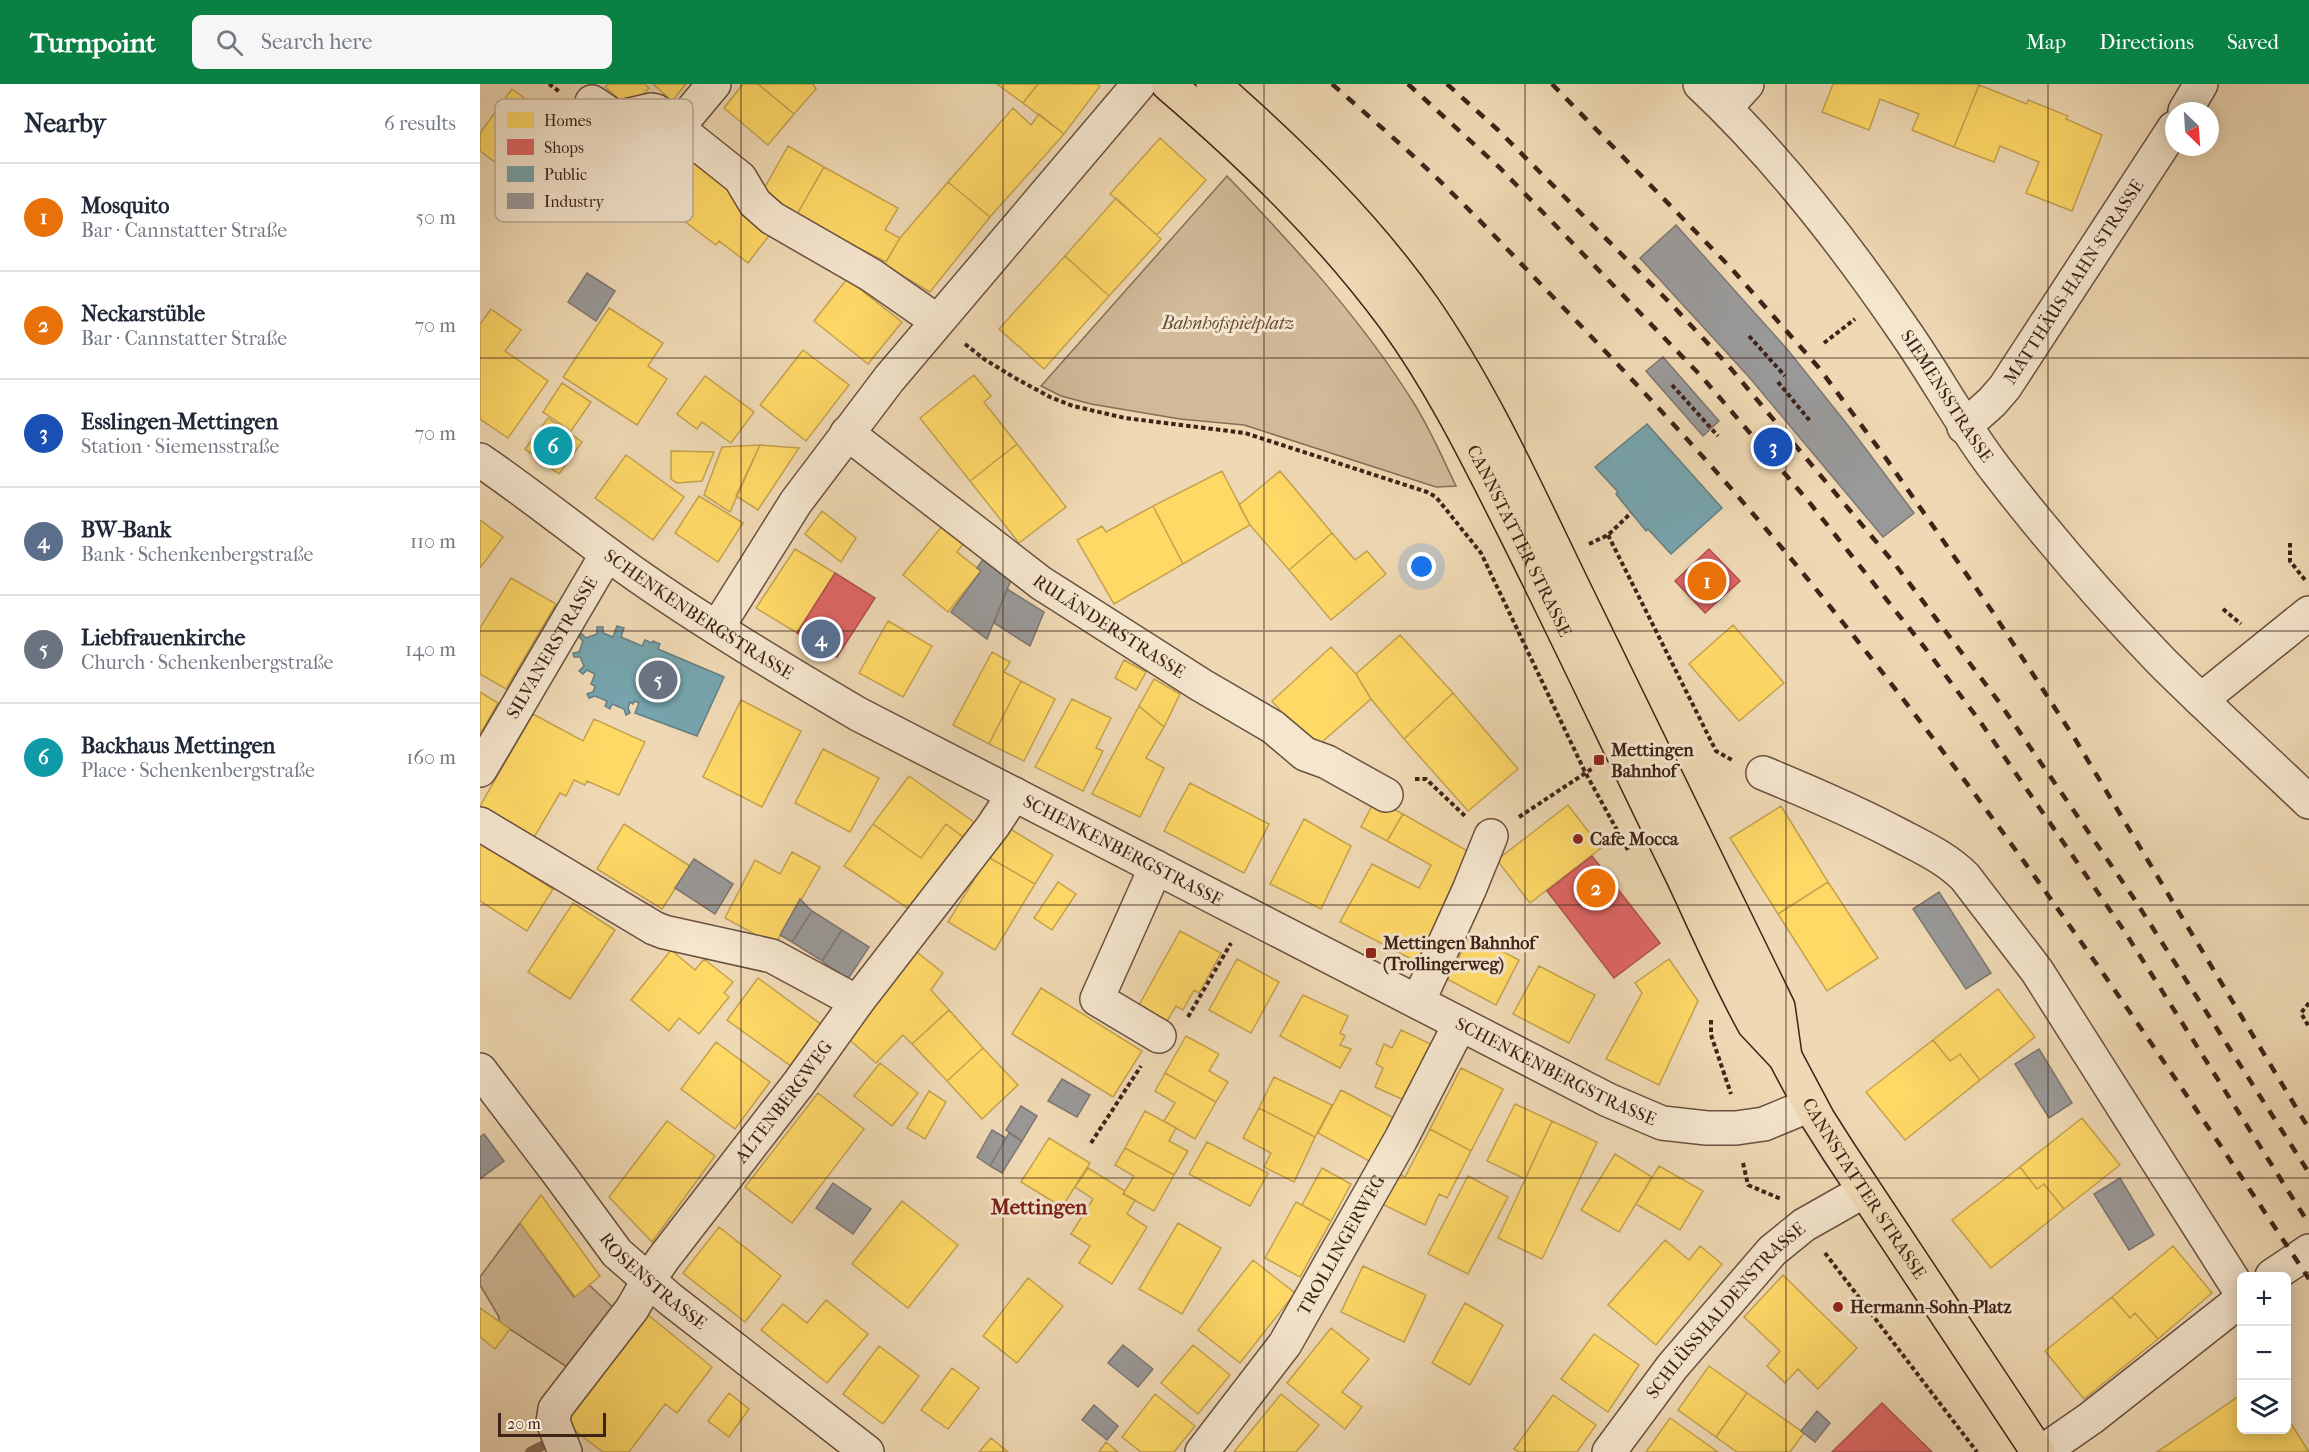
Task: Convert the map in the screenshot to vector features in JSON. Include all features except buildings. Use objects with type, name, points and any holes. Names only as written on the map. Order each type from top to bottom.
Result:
[{"type":"main road","name":"CANNSTATTER STRASSE","points":[[1167,84],[1249,156],[1330,237],[1395,320],[1422,360],[1469,441],[1534,569],[1751,1019],[1785,1057],[1810,1105],[1864,1191],[2040,1452]]},
{"type":"main road","name":"CANNSTATTER STRASSE","points":[[1213,84],[1317,180],[1385,257],[1445,340],[1483,404],[1515,464],[1778,1006],[1785,1057]]},
{"type":"street","points":[[693,110],[714,84]]},
{"type":"street","points":[[717,628],[791,510],[847,433],[937,321],[1139,84]]},
{"type":"street","name":"SIEMENSSTRASSE","points":[[1700,84],[1767,152],[1844,249],[1906,333],[1965,427],[2071,563],[2160,660],[2309,802]]},
{"type":"street","points":[[1725,108],[1747,84]]},
{"type":"street","points":[[2190,102],[2200,84]]},
{"type":"street","points":[[693,140],[740,178],[755,203],[772,218],[871,275],[937,321]]},
{"type":"street","name":"MATTHÄUS-HAHN-STRASSE","points":[[1965,427],[2005,387],[2165,143]]},
{"type":"street","name":"RULÄNDERSTRASSE","points":[[847,433],[1041,583],[1201,685],[1273,727],[1305,754],[1327,762],[1386,795]]},
{"type":"street","name":"SCHENKENBERGSTRASSE","points":[[480,460],[534,497],[607,554],[717,628],[858,714],[1645,1117],[1689,1128],[1736,1128],[1771,1122],[1810,1105]]},
{"type":"street","name":"SILVANERSTRASSE","points":[[480,770],[607,554]]},
{"type":"street","points":[[2201,700],[2309,613]]},
{"type":"street","points":[[1763,773],[1856,812],[1934,853],[1965,877],[2037,971],[2237,1288]]},
{"type":"street","name":"ALTENBERGWEG","points":[[566,1452],[553,1422],[555,1409],[632,1309],[648,1281],[720,1183],[799,1083],[857,1002],[993,826],[1014,794]]},
{"type":"street","points":[[480,824],[654,928],[768,955],[857,1002]]},
{"type":"street","points":[[1418,1002],[1491,836]]},
{"type":"street","points":[[1156,867],[1097,999],[1159,1036]]},
{"type":"street","name":"TROLLINGERWEG","points":[[1202,1452],[1285,1344],[1401,1139],[1460,1024]]},
{"type":"street","name":"ROSENSTRASSE","points":[[480,1070],[560,1174],[612,1247],[648,1281],[867,1452]]},
{"type":"street","name":"SCHLÜSSHALDENSTRASSE","points":[[1609,1452],[1672,1367],[1765,1259],[1804,1225],[1864,1191]]},
{"type":"street","points":[[2278,1272],[2309,1251]]},
{"type":"street","points":[[2040,1452],[2091,1418],[2237,1302]]},
{"type":"path","points":[[1824,343],[1854,320]]},
{"type":"path","points":[[937,321],[984,359],[1062,402],[1125,418],[1245,433],[1416,488],[1436,497],[1481,553],[1586,772],[1630,854]]},
{"type":"path","points":[[1749,336],[1785,376]]},
{"type":"path","points":[[1778,382],[1810,421]]},
{"type":"path","points":[[1672,385],[1718,436]]},
{"type":"path","points":[[1631,513],[1608,535],[1668,655],[1719,753],[1763,773]]},
{"type":"path","points":[[2290,543],[2290,561],[2309,585]]},
{"type":"path","points":[[1386,795],[1418,778],[1426,779],[1468,819],[1491,836],[1586,772]]},
{"type":"path","points":[[1091,1143],[1159,1036],[1167,1031],[1176,1016],[1189,1017],[1248,914]]},
{"type":"path","points":[[2309,1003],[2301,1013],[2309,1027]]},
{"type":"path","points":[[1711,1013],[1710,1035],[1728,1083],[1748,1185],[1785,1200],[1977,1452]]},
{"type":"green space","name":"Bahnhofspielplatz","points":[[1227,176],[1278,230],[1351,314],[1395,374],[1421,415],[1456,486],[1436,487],[1244,425],[1180,419],[1091,404],[1061,396],[1041,386]]},
{"type":"green space","points":[[520,1223],[574,1297],[589,1285],[616,1310],[570,1369],[499,1322],[499,1317],[480,1285],[480,1277]]},
{"type":"waterway","points":[[530,1452],[548,1443]]},
{"type":"railway","points":[[1332,84],[1423,165],[1504,246],[1684,436],[1806,577],[1874,661],[2004,834],[2128,1010],[2309,1279]]},
{"type":"railway","points":[[1408,84],[1500,168],[1702,377],[1809,502],[1925,648],[1979,720],[2123,929],[2309,1224]]},
{"type":"railway","points":[[1447,84],[1498,130],[1672,305],[1727,364],[1894,563],[1999,702],[2133,897],[2309,1173]]},
{"type":"railway","points":[[1552,84],[1730,267],[1819,368],[1885,457],[1992,611],[2075,739],[2309,1129]]},
{"type":"place","name":"Backhaus Mettingen","points":[[553,446]]},
{"type":"place","name":"Esslingen-Mettingen","points":[[1773,447]]},
{"type":"place","name":"Mosquito","points":[[1707,581]]},
{"type":"place","name":"BW-Bank","points":[[821,639]]},
{"type":"place","name":"Liebfrauenkirche","points":[[658,680]]},
{"type":"place","name":"Mettingen Bahnhof","points":[[1599,760]]},
{"type":"place","name":"Cafe Mocca","points":[[1578,839]]},
{"type":"place","name":"Neckarstüble","points":[[1596,888]]},
{"type":"place","name":"Mettingen Bahnhof (Trollingerweg)","points":[[1371,953]]},
{"type":"place","name":"Hermann-Sohn-Platz","points":[[1838,1307]]},
{"type":"district","name":"Mettingen","points":[[1039,1207]]}]
